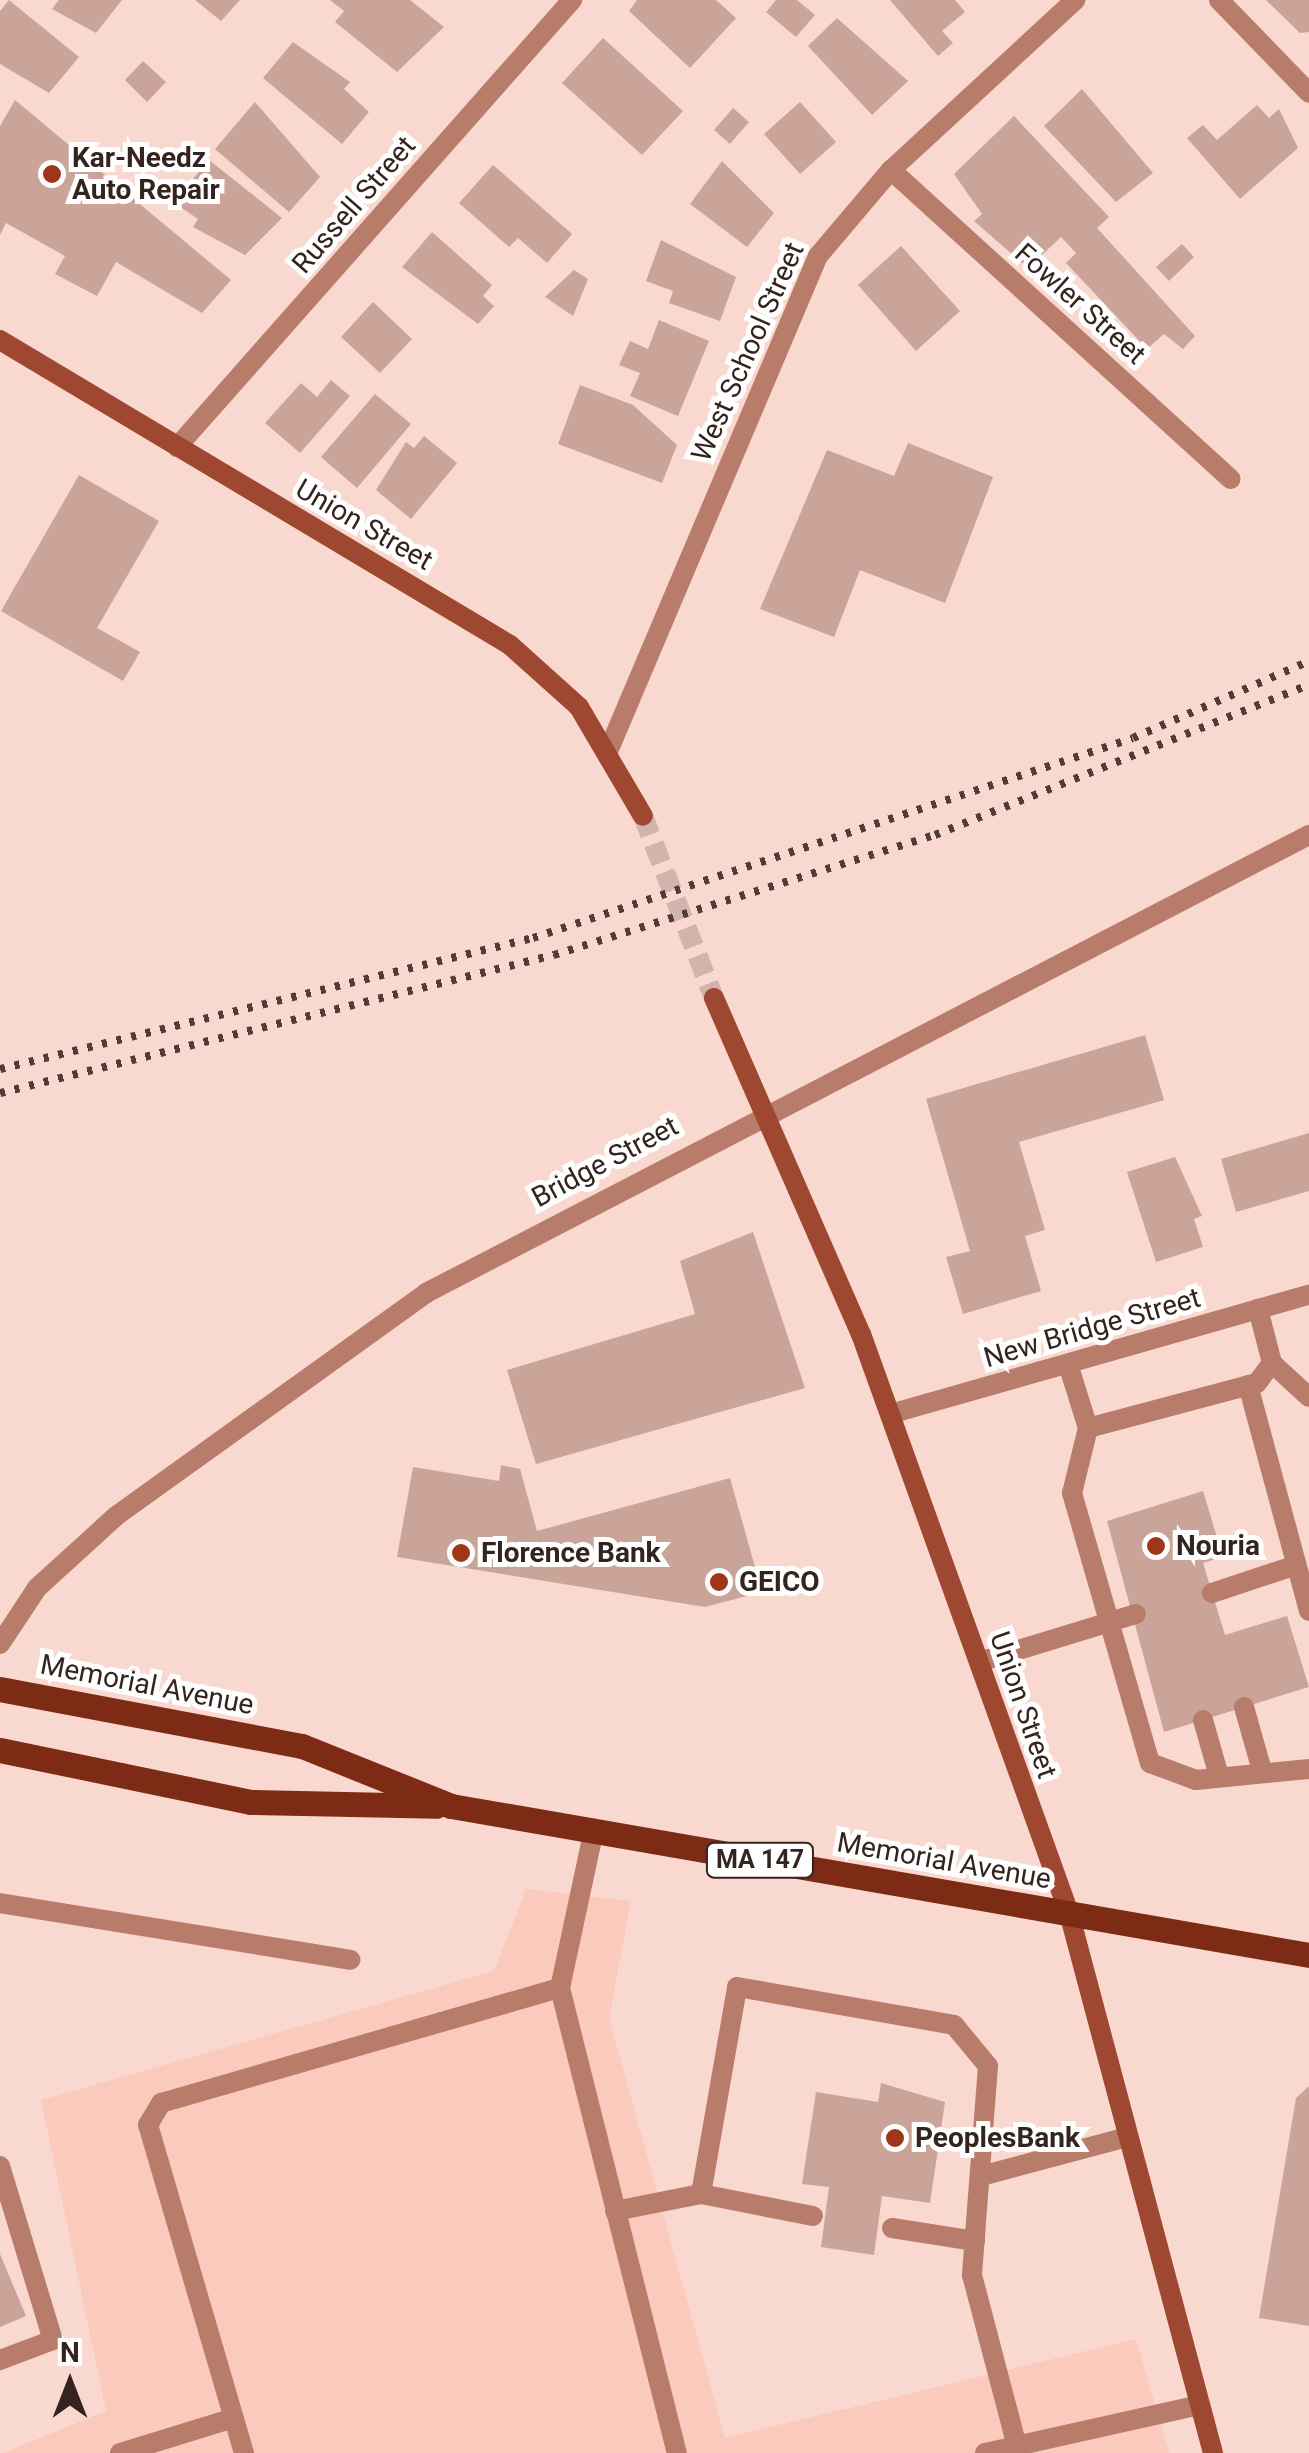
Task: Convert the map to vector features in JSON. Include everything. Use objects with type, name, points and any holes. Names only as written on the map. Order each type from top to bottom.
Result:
[{"type":"main road","name":"Union Street","points":[[0,340],[510,646],[580,707],[609,749],[643,816]]},
{"type":"main road","name":"Union Street","points":[[714,998],[890,1414],[1069,1913],[1213,2453]]},
{"type":"main road","name":"Memorial Avenue","points":[[0,1689],[302,1746],[450,1806]]},
{"type":"main road","name":"Memorial Avenue","points":[[0,1750],[251,1802],[450,1806],[1309,1955]]},
{"type":"street","name":"Russell Street","points":[[177,447],[572,0]]},
{"type":"street","name":"West School Street","points":[[609,749],[806,276],[891,170],[1075,0]]},
{"type":"street","points":[[1220,0],[1309,93]]},
{"type":"street","name":"Fowler Street","points":[[891,170],[1231,479]]},
{"type":"street","name":"Bridge Street","points":[[0,1644],[37,1588],[116,1516],[321,1365],[495,1252],[764,1110],[1309,835]]},
{"type":"street","name":"New Bridge Street","points":[[890,1414],[1309,1295]]},
{"type":"street","points":[[1258,1309],[1272,1363],[1309,1397]]},
{"type":"street","points":[[1088,1428],[1248,1386],[1272,1363]]},
{"type":"street","points":[[1068,1364],[1088,1428],[1072,1493],[1150,1763],[1196,1780],[1261,1768],[1309,1770]]},
{"type":"street","points":[[1248,1386],[1309,1612]]},
{"type":"street","points":[[1212,1593],[1296,1565]]},
{"type":"street","points":[[979,1662],[1136,1614]]},
{"type":"street","points":[[1244,1708],[1261,1768]]},
{"type":"street","points":[[1203,1720],[1219,1776]]},
{"type":"street","points":[[594,1829],[560,1988],[677,2453]]},
{"type":"street","points":[[0,1903],[350,1960]]},
{"type":"street","points":[[701,2194],[736,1986],[954,2025],[988,2066],[972,2275],[1017,2446]]},
{"type":"street","points":[[244,2453],[148,2126],[161,2103],[560,1988]]},
{"type":"street","points":[[982,2176],[1128,2137]]},
{"type":"street","points":[[0,2166],[53,2340],[0,2360]]},
{"type":"street","points":[[616,2210],[701,2194],[813,2216]]},
{"type":"street","points":[[892,2228],[975,2241]]},
{"type":"street","points":[[986,2453],[1200,2405]]},
{"type":"street","points":[[120,2453],[234,2418]]},
{"type":"shaded area","points":[[526,1889],[631,1901],[609,2018],[725,2438],[1136,2339],[1169,2453],[3,2453],[106,2411],[41,2100],[494,1971]]},
{"type":"building","points":[[9,0],[79,57],[49,93],[0,64],[0,11]]},
{"type":"building","points":[[59,0],[122,0],[96,33],[52,9]]},
{"type":"building","points":[[195,0],[240,0],[221,21]]},
{"type":"building","points":[[330,0],[410,0],[444,27],[397,72],[335,22],[344,11]]},
{"type":"building","points":[[637,0],[716,0],[736,18],[690,68],[629,11]]},
{"type":"building","points":[[776,0],[797,0],[815,15],[796,37],[766,12]]},
{"type":"building","points":[[890,0],[955,0],[965,12],[942,31],[953,43],[938,56]]},
{"type":"building","points":[[1266,0],[1309,0],[1309,32],[1300,33]]},
{"type":"building","points":[[837,18],[908,81],[872,115],[808,46]]},
{"type":"building","points":[[603,38],[683,111],[642,155],[562,83]]},
{"type":"building","points":[[293,42],[350,82],[344,89],[369,112],[342,144],[263,78]]},
{"type":"building","points":[[143,61],[166,82],[147,102],[125,80]]},
{"type":"building","points":[[1082,89],[1153,173],[1116,202],[1044,126]]},
{"type":"building","name":"Kar-Needz Auto Repair","points":[[15,100],[231,280],[202,313],[116,262],[97,296],[55,274],[65,256],[6,223],[0,235],[0,126]]},
{"type":"building","points":[[255,102],[320,177],[289,212],[215,149]]},
{"type":"building","points":[[800,102],[836,142],[800,174],[764,134]]},
{"type":"building","points":[[1257,105],[1269,118],[1279,109],[1298,148],[1240,199],[1187,138],[1203,125],[1217,140]]},
{"type":"building","points":[[733,108],[749,122],[730,144],[714,130]]},
{"type":"building","points":[[1014,116],[1109,217],[1097,228],[1195,336],[1183,349],[1164,334],[1147,349],[1066,263],[1076,253],[1061,237],[1028,268],[974,221],[982,214],[954,174]]},
{"type":"building","points":[[209,160],[282,218],[245,255],[193,227],[198,219],[173,202]]},
{"type":"building","points":[[722,161],[774,213],[747,247],[690,204]]},
{"type":"building","points":[[493,165],[572,234],[547,263],[518,238],[509,247],[459,203]]},
{"type":"building","points":[[432,232],[492,285],[483,296],[494,306],[478,324],[402,267]]},
{"type":"building","points":[[661,240],[736,277],[720,321],[669,303],[673,291],[646,281]]},
{"type":"building","points":[[1182,244],[1194,257],[1169,281],[1156,267]]},
{"type":"building","points":[[901,246],[960,311],[916,351],[858,285]]},
{"type":"building","points":[[574,270],[588,279],[573,316],[545,297]]},
{"type":"building","points":[[373,302],[412,339],[380,373],[341,337]]},
{"type":"building","points":[[659,320],[709,341],[678,416],[630,396],[640,373],[619,365],[630,341],[648,349]]},
{"type":"building","points":[[331,380],[350,396],[300,453],[265,423],[301,383],[317,397]]},
{"type":"building","points":[[580,385],[633,405],[677,445],[662,483],[558,444]]},
{"type":"building","points":[[375,394],[411,424],[357,488],[321,457]]},
{"type":"building","points":[[424,436],[457,463],[411,519],[376,490],[406,442],[414,448]]},
{"type":"building","points":[[908,443],[993,477],[945,603],[860,570],[834,637],[760,609],[827,450],[894,476]]},
{"type":"building","points":[[79,475],[159,521],[97,628],[140,652],[123,681],[1,611]]},
{"type":"building","points":[[1145,1035],[1164,1100],[1019,1142],[1045,1230],[1025,1236],[1041,1291],[963,1314],[946,1257],[970,1251],[926,1099]]},
{"type":"building","points":[[1309,1133],[1309,1191],[1236,1212],[1221,1159]]},
{"type":"building","points":[[1175,1157],[1202,1216],[1194,1219],[1203,1247],[1156,1262],[1127,1172]]},
{"type":"building","points":[[753,1232],[805,1388],[536,1464],[507,1370],[695,1314],[680,1261]]},
{"type":"building","points":[[501,1465],[520,1469],[537,1531],[730,1478],[762,1592],[705,1607],[397,1557],[413,1467],[499,1481]]},
{"type":"building","points":[[1203,1491],[1223,1557],[1203,1563],[1225,1635],[1287,1616],[1309,1687],[1164,1732],[1107,1521]]},
{"type":"building","points":[[881,2083],[945,2102],[930,2203],[882,2196],[874,2255],[821,2247],[829,2187],[802,2184],[816,2092],[878,2102]]},
{"type":"building","points":[[1309,2086],[1309,2326],[1259,2318],[1296,2098]]},
{"type":"building","points":[[0,2254],[26,2316],[0,2327]]},
{"type":"tunnel","points":[[643,816],[714,998]]},
{"type":"railway","points":[[0,1069],[533,938],[1133,738],[1309,661]]},
{"type":"railway","points":[[0,1093],[554,955],[935,835],[1309,685]]},
{"type":"place","name":"Kar-Needz Auto Repair","points":[[52,174]]},
{"type":"place","name":"Nouria","points":[[1156,1546]]},
{"type":"place","name":"Florence Bank","points":[[461,1553]]},
{"type":"place","name":"GEICO","points":[[719,1582]]},
{"type":"place","name":"PeoplesBank","points":[[895,2138]]}]
